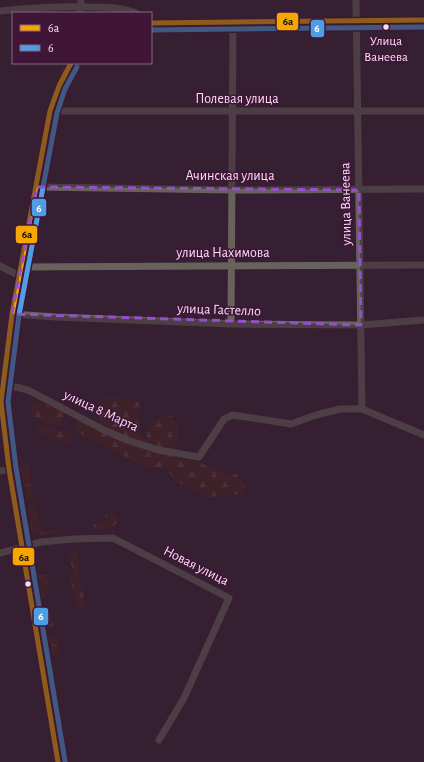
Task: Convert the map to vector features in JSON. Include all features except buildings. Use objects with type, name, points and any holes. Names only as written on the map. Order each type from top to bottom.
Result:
[{"type":"street","name":"улица Ванеева","points":[[356,0],[362,409]]},
{"type":"street","points":[[0,11],[50,6],[80,6],[123,8],[133,12]]},
{"type":"street","points":[[152,18],[162,23]]},
{"type":"street","points":[[152,23],[424,20]]},
{"type":"street","points":[[231,324],[233,22]]},
{"type":"street","points":[[58,762],[1,414],[2,382],[12,314],[50,112],[62,79],[70,64]]},
{"type":"street","name":"Полевая улица","points":[[50,112],[424,111]]},
{"type":"street","name":"Ачинская улица","points":[[37,187],[233,190],[424,189]]},
{"type":"street","name":"улица Нахимова","points":[[21,267],[424,265]]},
{"type":"street","points":[[0,266],[20,276]]},
{"type":"street","name":"улица Гастелло","points":[[12,314],[231,324],[361,325],[424,320]]},
{"type":"street","name":"улица 8 Марта","points":[[2,382],[28,390],[104,430],[127,440],[158,450],[199,457],[224,419],[233,415],[291,424],[316,415],[340,409],[362,409],[424,435]]},
{"type":"street","points":[[0,471],[10,469]]},
{"type":"street","name":"Новая улица","points":[[0,553],[41,542],[73,539],[113,538],[229,598],[184,698],[159,740]]},
{"type":"highlighted area","points":[[37,187],[359,190],[361,325],[12,314]]},
{"type":"green space","points":[[106,398],[140,402],[139,435],[146,440],[149,424],[160,417],[172,416],[179,429],[174,458],[196,461],[228,474],[237,474],[245,486],[243,493],[208,497],[175,481],[165,466],[150,469],[73,430],[79,420],[98,429],[102,402]]},
{"type":"green space","points":[[38,401],[65,413],[59,426],[39,420],[33,416],[30,407],[32,402]]},
{"type":"green space","points":[[36,422],[44,426],[73,434],[68,443],[53,439],[40,431]]},
{"type":"green space","points":[[28,465],[34,499],[27,501],[20,466]]},
{"type":"green space","points":[[36,506],[41,531],[58,530],[58,534],[39,535],[32,533],[28,507]]},
{"type":"green space","points":[[105,514],[118,515],[118,523],[108,528],[94,530],[93,524],[106,521]]},
{"type":"green space","points":[[77,549],[80,583],[84,597],[84,608],[77,606],[70,577],[73,569],[69,559],[69,552]]},
{"type":"green space","points":[[37,575],[47,575],[50,593],[42,596]]},
{"type":"green space","points":[[49,607],[54,626],[48,628],[44,608]]},
{"type":"green space","points":[[56,636],[59,654],[53,656],[49,637]]},
{"type":"transit line","name":"6а","points":[[152,23],[424,20]]},
{"type":"transit line","name":"6","points":[[152,30],[424,27]]},
{"type":"transit line","name":"6а","points":[[58,762],[9,469],[1,402],[12,314],[50,111],[59,86],[70,64]]},
{"type":"transit line","name":"6","points":[[65,761],[16,468],[8,402],[19,315],[57,113],[65,89],[77,67]]},
{"type":"place","name":"Улица Ванеева","points":[[386,27]]}]
